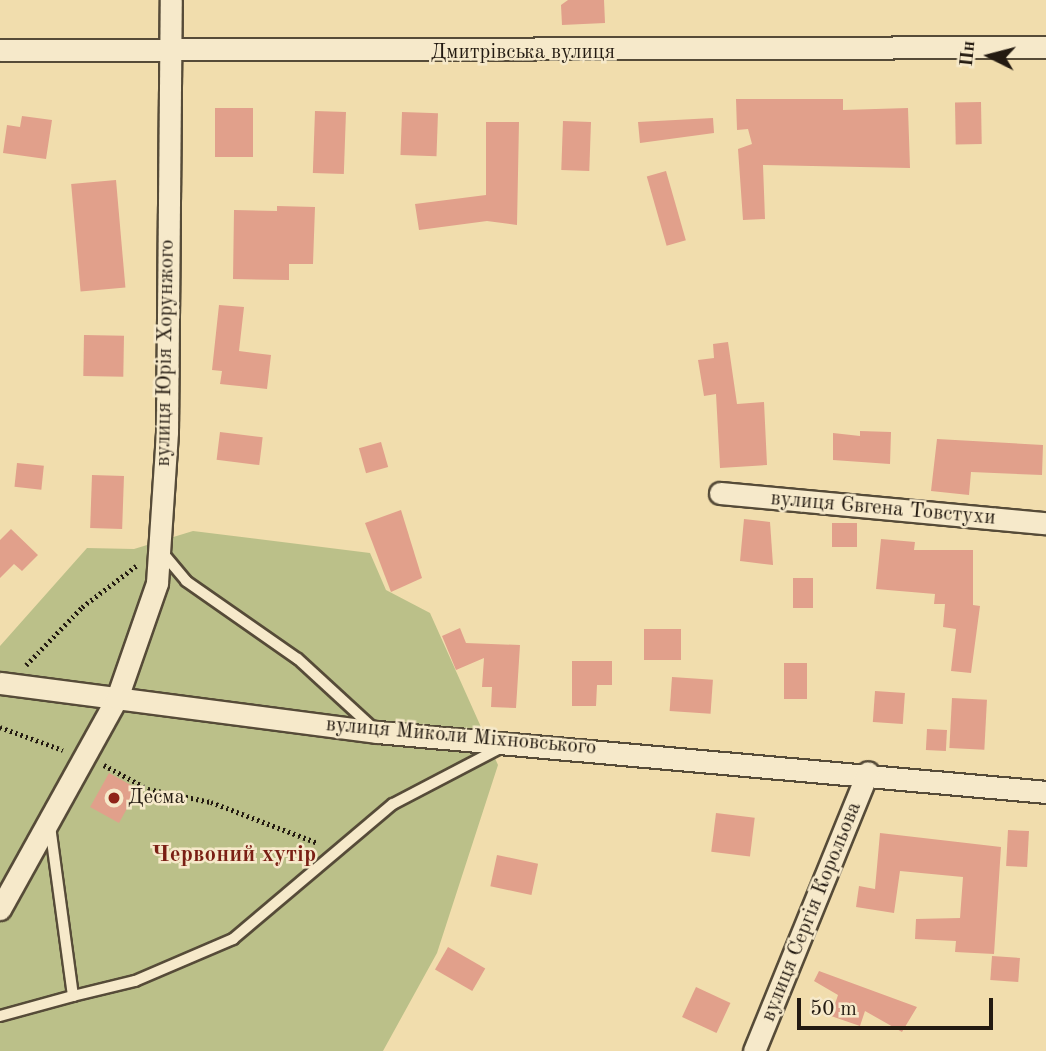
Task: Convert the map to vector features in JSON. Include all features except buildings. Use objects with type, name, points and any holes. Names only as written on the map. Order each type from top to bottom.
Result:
[{"type":"street","name":"вулиця Юрія Хорунжого","points":[[117,698],[146,624],[162,552],[171,0]]},
{"type":"street","name":"Дмитрівська вулиця","points":[[0,50],[1046,47]]},
{"type":"street","name":"вулиця Євгена Товстухи","points":[[720,493],[1046,523]]},
{"type":"street","name":"вулиця Миколи Міхновського","points":[[9,684],[377,732],[868,772],[1046,792]]},
{"type":"street","points":[[0,909],[50,825],[117,698]]},
{"type":"street","name":"вулиця Сергія Корольова","points":[[754,1051],[868,772]]},
{"type":"lane","points":[[162,552],[186,582],[298,659],[377,732]]},
{"type":"lane","points":[[0,1016],[135,981],[233,939],[405,797],[474,768],[508,743]]},
{"type":"lane","points":[[50,825],[73,996]]},
{"type":"path","points":[[9,684],[82,607],[162,552]]},
{"type":"path","points":[[0,727],[31,743],[87,756],[148,789],[211,802],[343,849]]},
{"type":"green space","points":[[193,531],[370,553],[386,590],[430,613],[498,765],[437,953],[383,1051],[0,1051],[0,646],[87,548],[134,549]]},
{"type":"place","name":"Десма","points":[[114,798]]},
{"type":"district","name":"Червоний хутір","points":[[234,855]]}]
